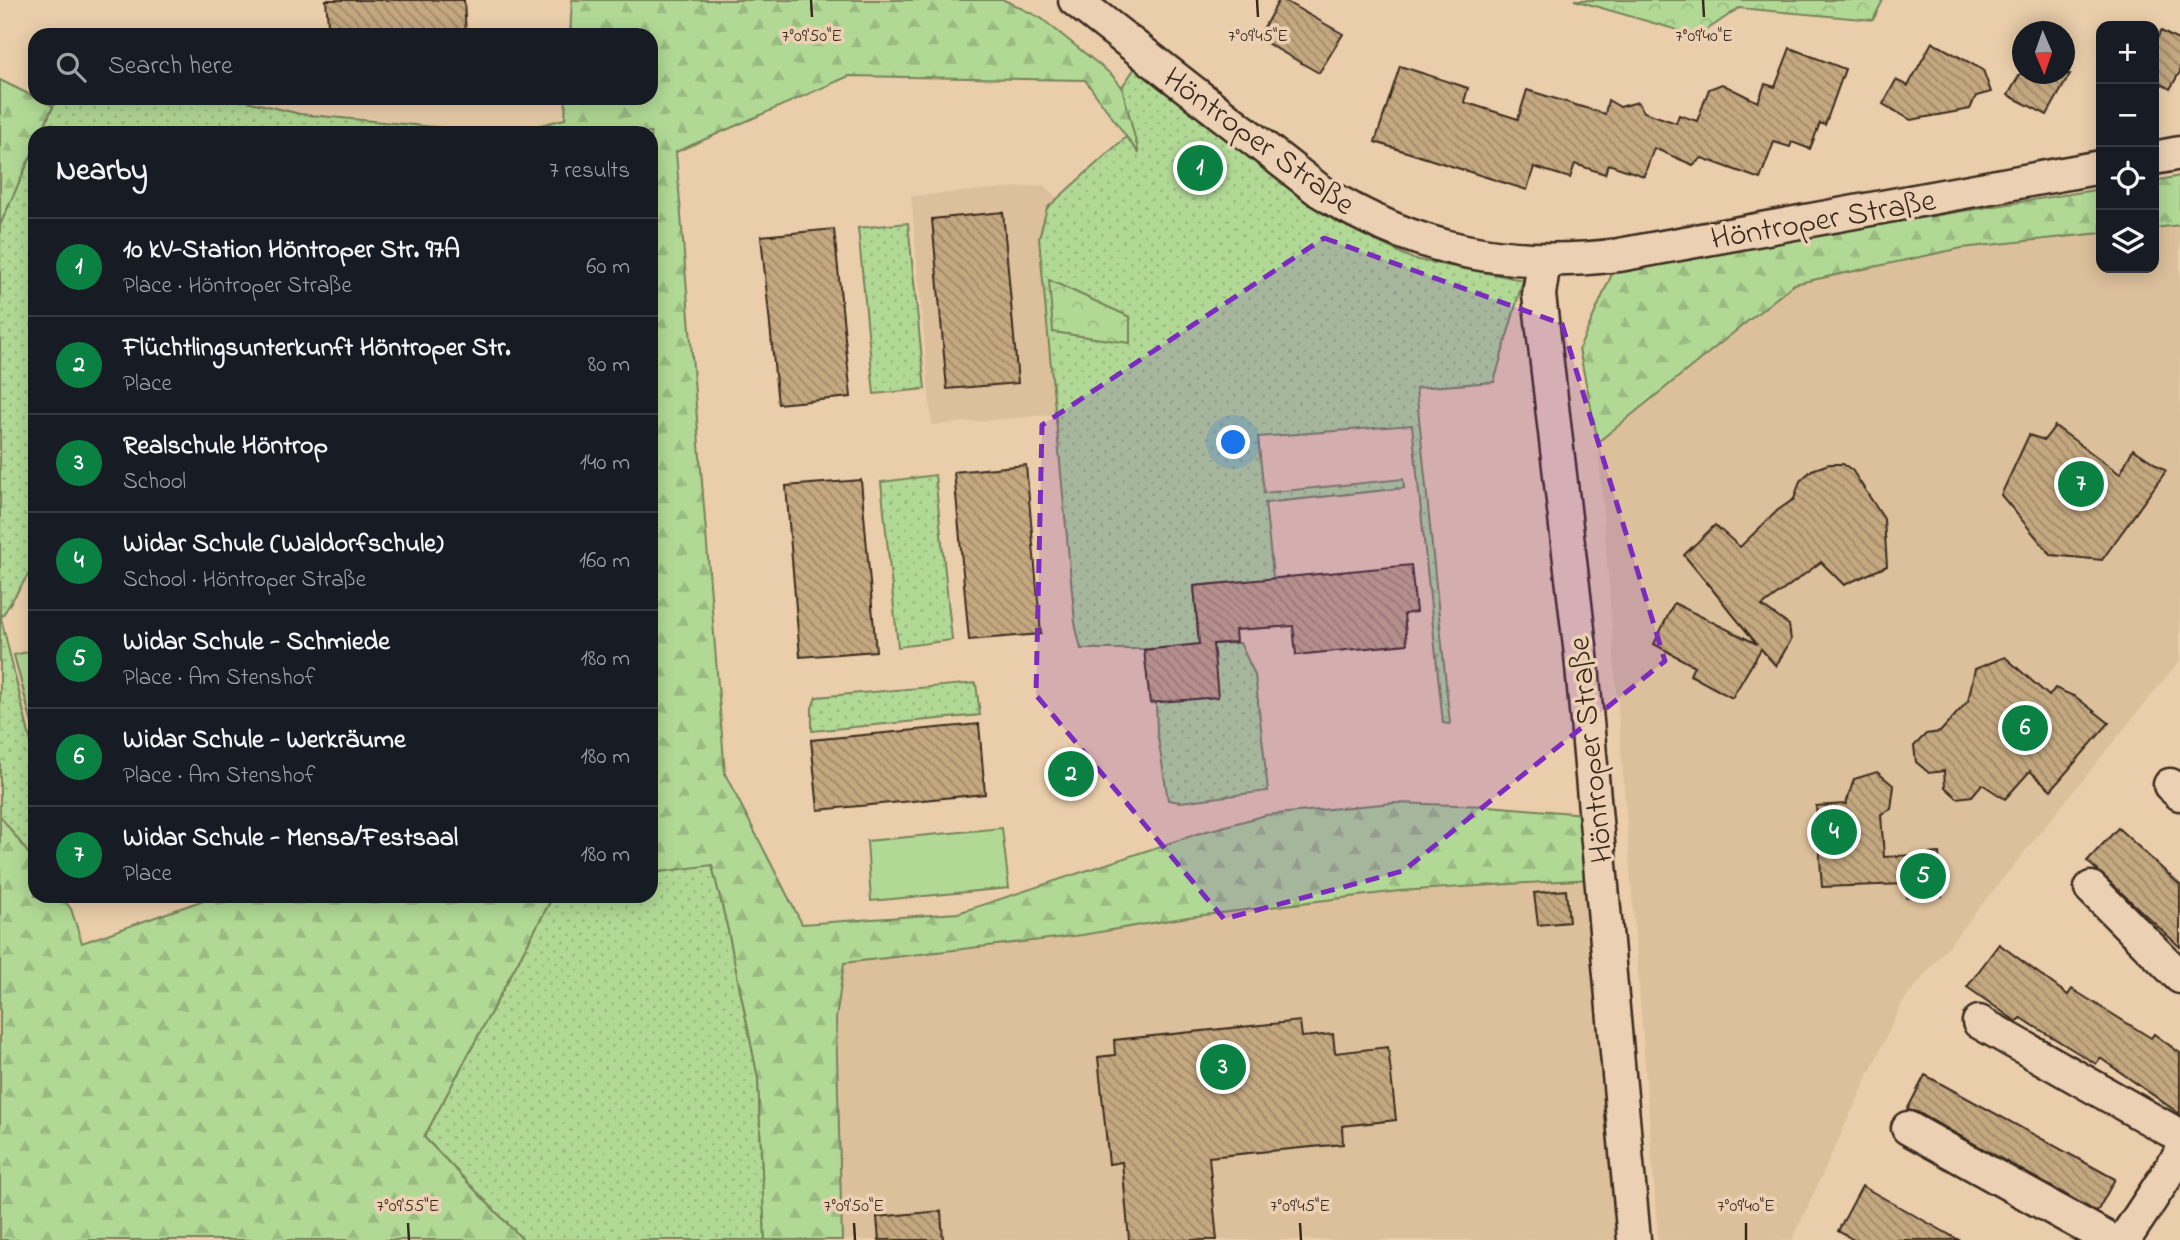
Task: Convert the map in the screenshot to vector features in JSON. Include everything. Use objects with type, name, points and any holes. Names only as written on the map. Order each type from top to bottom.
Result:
[{"type":"street","name":"Höntroper Straße","points":[[1075,0],[1320,191],[1349,209],[1413,237],[1475,254],[1544,261],[1619,255],[2096,168]]},
{"type":"street","points":[[2159,157],[2180,153]]},
{"type":"street","name":"Höntroper Straße","points":[[1544,261],[1539,295],[1581,655],[1634,1240]]},
{"type":"street","points":[[2091,888],[2180,977]]},
{"type":"street","points":[[1979,1022],[2180,1136]]},
{"type":"street","points":[[1908,1128],[2110,1240]]},
{"type":"street","points":[[2124,1240],[2180,1155]]},
{"type":"highlighted area","points":[[1324,238],[1562,324],[1665,661],[1403,871],[1224,919],[1036,695],[1042,425]]},
{"type":"shaded area","points":[[1044,185],[1060,201],[1158,406],[932,425],[911,196]]},
{"type":"shaded area","points":[[2180,225],[2180,660],[1902,1003],[1792,1240],[1658,1240],[1598,442],[1794,283],[1962,248],[2096,234],[2096,273],[2159,273],[2159,227]]},
{"type":"shaded area","points":[[1591,879],[1620,1240],[842,1240],[836,1019],[844,963],[1082,935],[1188,917],[1399,891]]},
{"type":"green space","points":[[572,0],[1004,0],[1041,18],[1112,75],[1122,87],[1139,154],[1085,80],[849,76],[676,152],[725,774],[802,924],[958,913],[1200,833],[1266,815],[1393,803],[1488,806],[1584,814],[1591,879],[1399,891],[1188,917],[1082,935],[844,963],[836,1019],[842,1240],[765,1240],[758,1078],[712,865],[658,872],[658,126],[536,126],[565,119],[566,105],[658,105],[658,28],[570,28]]},
{"type":"green space","points":[[1574,0],[1883,0],[1873,20],[1739,8],[1698,36]]},
{"type":"green space","points":[[1139,62],[1337,222],[1413,259],[1523,280],[1494,382],[1416,388],[1450,724],[1443,723],[1412,425],[1258,437],[1264,493],[1403,479],[1404,488],[1265,503],[1276,603],[1231,583],[1194,586],[1199,645],[1240,643],[1255,675],[1268,791],[1180,802],[1168,800],[1157,732],[1154,649],[1081,649],[1075,623],[1039,238],[1047,208],[1126,137],[1138,152],[1122,87]]},
{"type":"green space","points":[[0,80],[28,94],[28,105],[53,106],[44,126],[28,126],[28,163],[0,225]]},
{"type":"green space","points":[[54,105],[263,105],[300,114],[424,126],[44,126]]},
{"type":"green space","points":[[28,163],[28,575],[1,618],[28,730],[28,853],[0,816],[0,225]]},
{"type":"green space","points":[[2180,176],[2180,225],[2159,227],[2159,180]]},
{"type":"green space","points":[[2096,190],[2096,234],[1962,248],[1794,284],[1598,442],[1579,349],[1615,267]]},
{"type":"green space","points":[[908,223],[925,389],[874,394],[858,228]]},
{"type":"green space","points":[[1049,280],[1130,317],[1130,343],[1053,332]]},
{"type":"green space","points":[[935,475],[952,640],[898,647],[881,482]]},
{"type":"green space","points":[[28,652],[28,708],[14,655]]},
{"type":"green space","points":[[976,683],[980,715],[812,731],[812,708],[816,697]]},
{"type":"green space","points":[[0,816],[28,853],[28,903],[66,903],[71,909],[82,943],[195,903],[549,903],[424,1137],[523,1240],[0,1240]]},
{"type":"green space","points":[[1002,828],[1009,888],[871,901],[867,841]]},
{"type":"green space","points":[[712,864],[758,1078],[765,1240],[523,1240],[424,1137],[549,903],[658,903],[658,872]]},
{"type":"building","points":[[326,0],[464,0],[466,28],[328,28]]},
{"type":"building","points":[[1279,0],[1343,34],[1319,73],[1258,38]]},
{"type":"building","points":[[2161,31],[2180,41],[2180,72],[2170,89],[2159,83]]},
{"type":"building","points":[[1932,42],[1983,70],[1991,92],[1976,96],[1970,109],[1911,120],[1883,104],[1896,80],[1908,86]]},
{"type":"building","points":[[1790,48],[1845,69],[1825,125],[1820,123],[1810,149],[1792,142],[1790,147],[1774,142],[1760,179],[1702,158],[1693,165],[1654,148],[1644,176],[1608,164],[1605,174],[1575,164],[1570,178],[1534,167],[1527,190],[1375,142],[1400,66],[1468,88],[1464,102],[1518,119],[1527,90],[1605,114],[1608,100],[1620,107],[1638,102],[1644,112],[1676,123],[1679,115],[1697,121],[1709,89],[1722,84],[1758,102],[1765,84],[1775,87]]},
{"type":"building","points":[[2014,84],[2064,84],[2047,115],[2008,95]]},
{"type":"building","points":[[1003,212],[1018,383],[947,389],[932,219]]},
{"type":"building","points":[[834,229],[851,397],[778,404],[761,236]]},
{"type":"building","points":[[2055,426],[2120,474],[2133,449],[2166,471],[2102,560],[2051,555],[2001,495],[2029,435],[2044,440]]},
{"type":"building","points":[[1829,464],[1843,464],[1852,470],[1884,519],[1887,566],[1844,585],[1821,562],[1762,606],[1789,625],[1791,640],[1776,666],[1761,649],[1732,698],[1690,675],[1694,666],[1654,644],[1674,603],[1757,644],[1684,555],[1715,525],[1740,547],[1778,510],[1794,499],[1800,481],[1812,470]]},
{"type":"building","points":[[1026,465],[1041,634],[969,640],[954,472]]},
{"type":"building","points":[[861,480],[876,651],[800,657],[786,486]]},
{"type":"building","points":[[1411,565],[1416,612],[1404,614],[1407,644],[1296,655],[1293,626],[1235,630],[1236,642],[1213,644],[1218,697],[1150,703],[1144,650],[1199,644],[1194,586]]},
{"type":"building","points":[[2005,657],[2049,696],[2055,688],[2076,697],[2109,723],[2051,790],[2030,771],[2005,799],[1982,784],[1972,796],[1957,798],[1945,787],[1944,771],[1929,773],[1916,762],[1914,746],[1926,734],[1940,732],[1968,701],[1975,669]]},
{"type":"building","points":[[979,724],[985,794],[818,810],[811,740]]},
{"type":"building","points":[[1877,772],[1894,786],[1891,809],[1881,814],[1884,857],[1939,853],[1942,896],[1907,898],[1906,884],[1822,887],[1816,806],[1846,804],[1854,779]]},
{"type":"building","points":[[2118,828],[2180,885],[2180,947],[2087,861]]},
{"type":"building","points":[[1566,890],[1569,922],[1538,925],[1534,893]]},
{"type":"building","points":[[1999,944],[2068,995],[2072,989],[2151,1038],[2154,1034],[2180,1053],[2180,1114],[2100,1058],[2096,1064],[2021,1018],[2017,1022],[1967,987]]},
{"type":"building","points":[[1300,1021],[1302,1037],[1333,1034],[1335,1053],[1388,1047],[1396,1120],[1342,1126],[1343,1144],[1209,1157],[1217,1240],[1129,1240],[1122,1162],[1109,1164],[1098,1057],[1115,1055],[1114,1040]]},
{"type":"building","points":[[1925,1075],[2115,1179],[2097,1212],[1917,1112],[1907,1110]]},
{"type":"building","points":[[1862,1186],[1959,1240],[1854,1240],[1838,1231]]},
{"type":"building","points":[[941,1211],[943,1240],[879,1240],[877,1217]]},
{"type":"place","name":"10 kV-Station Höntroper Str. 97A","points":[[1200,168]]},
{"type":"place","name":"Widar Schule - Mensa/Festsaal","points":[[2081,484]]},
{"type":"place","name":"Widar Schule - Werkräume","points":[[2025,728]]},
{"type":"place","name":"Flüchtlingsunterkunft Höntroper Str.","points":[[1071,774]]},
{"type":"place","name":"Widar Schule (Waldorfschule)","points":[[1834,832]]},
{"type":"place","name":"Widar Schule - Schmiede","points":[[1923,876]]},
{"type":"place","name":"Realschule Höntrop","points":[[1223,1067]]}]
